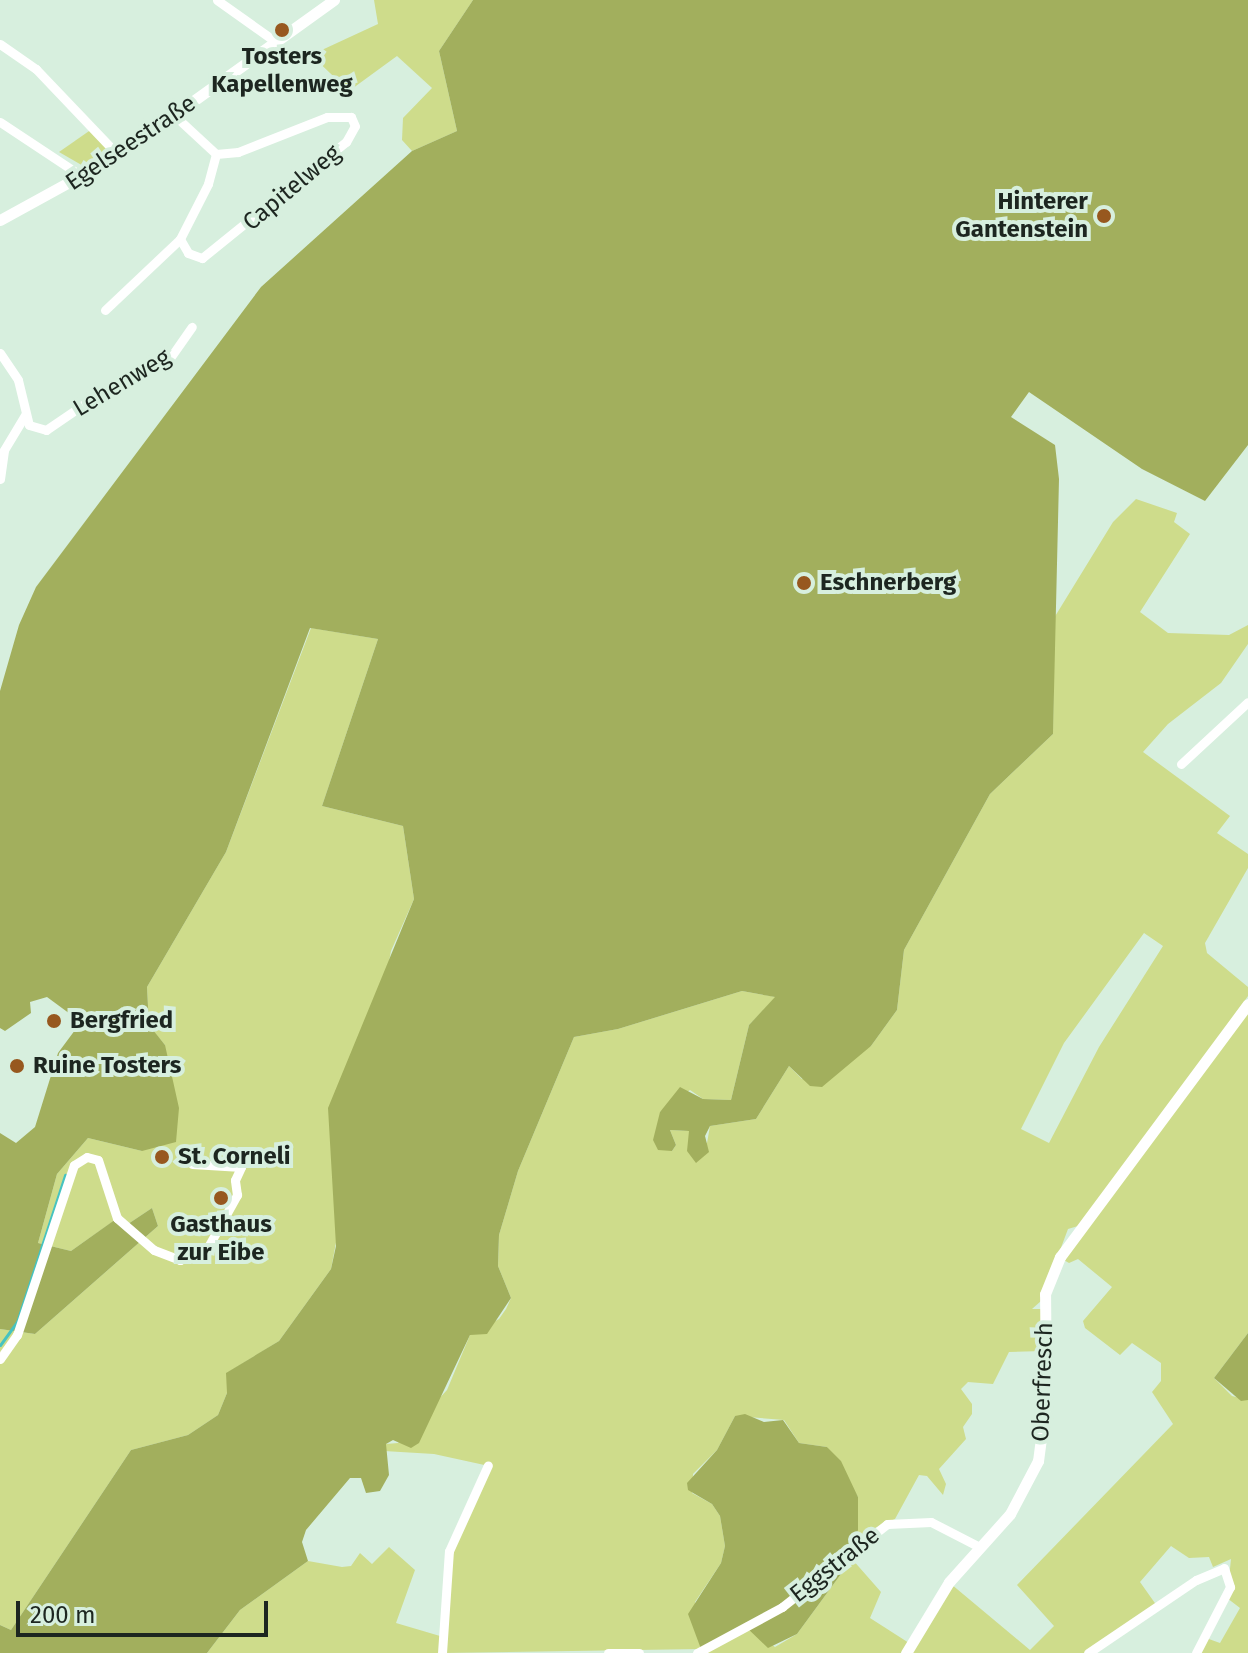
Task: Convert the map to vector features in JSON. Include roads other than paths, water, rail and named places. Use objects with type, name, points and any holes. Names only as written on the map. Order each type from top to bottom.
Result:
[{"type":"street","points":[[217,0],[276,42]]},
{"type":"street","name":"Egelseestraße","points":[[0,220],[84,178],[334,0]]},
{"type":"street","points":[[0,44],[36,69],[118,155]]},
{"type":"street","points":[[105,310],[180,239],[208,184],[216,154],[175,116]]},
{"type":"street","name":"Capitelweg","points":[[180,239],[193,256],[216,252],[346,142],[355,126],[351,117],[327,117],[238,152],[216,154]]},
{"type":"street","points":[[0,122],[84,178]]},
{"type":"street","name":"Lehenweg","points":[[25,415],[29,425],[46,430],[113,385],[170,358],[192,327]]},
{"type":"street","points":[[0,353],[18,380],[25,415],[4,450],[0,479]]},
{"type":"street","points":[[1181,764],[1248,702]]},
{"type":"street","name":"Oberfresch","points":[[906,1653],[949,1582],[978,1546],[1010,1514],[1038,1461],[1046,1415],[1046,1287],[1060,1257],[1248,1004]]},
{"type":"street","points":[[0,1359],[17,1335],[74,1165],[87,1157],[98,1160],[117,1218],[154,1250],[180,1260],[208,1247],[237,1195],[241,1167],[192,1164]]},
{"type":"street","points":[[442,1653],[449,1551],[488,1465]]},
{"type":"street","name":"Eggstraße","points":[[697,1653],[782,1607],[887,1524],[931,1522],[978,1546]]},
{"type":"street","points":[[1088,1653],[1196,1580],[1224,1568],[1230,1587],[1196,1653]]},
{"type":"street","points":[[608,1653],[639,1653]]},
{"type":"waterway","points":[[0,1345],[17,1322],[65,1175]]},
{"type":"place","name":"Tosters Kapellenweg","points":[[282,30]]},
{"type":"place","name":"Hinterer Gantenstein","points":[[1104,216]]},
{"type":"place","name":"Eschnerberg","points":[[804,583]]},
{"type":"place","name":"Bergfried","points":[[54,1021]]},
{"type":"place","name":"Ruine Tosters","points":[[17,1066]]},
{"type":"place","name":"St. Corneli","points":[[162,1157]]},
{"type":"place","name":"Gasthaus zur Eibe","points":[[221,1198]]}]
